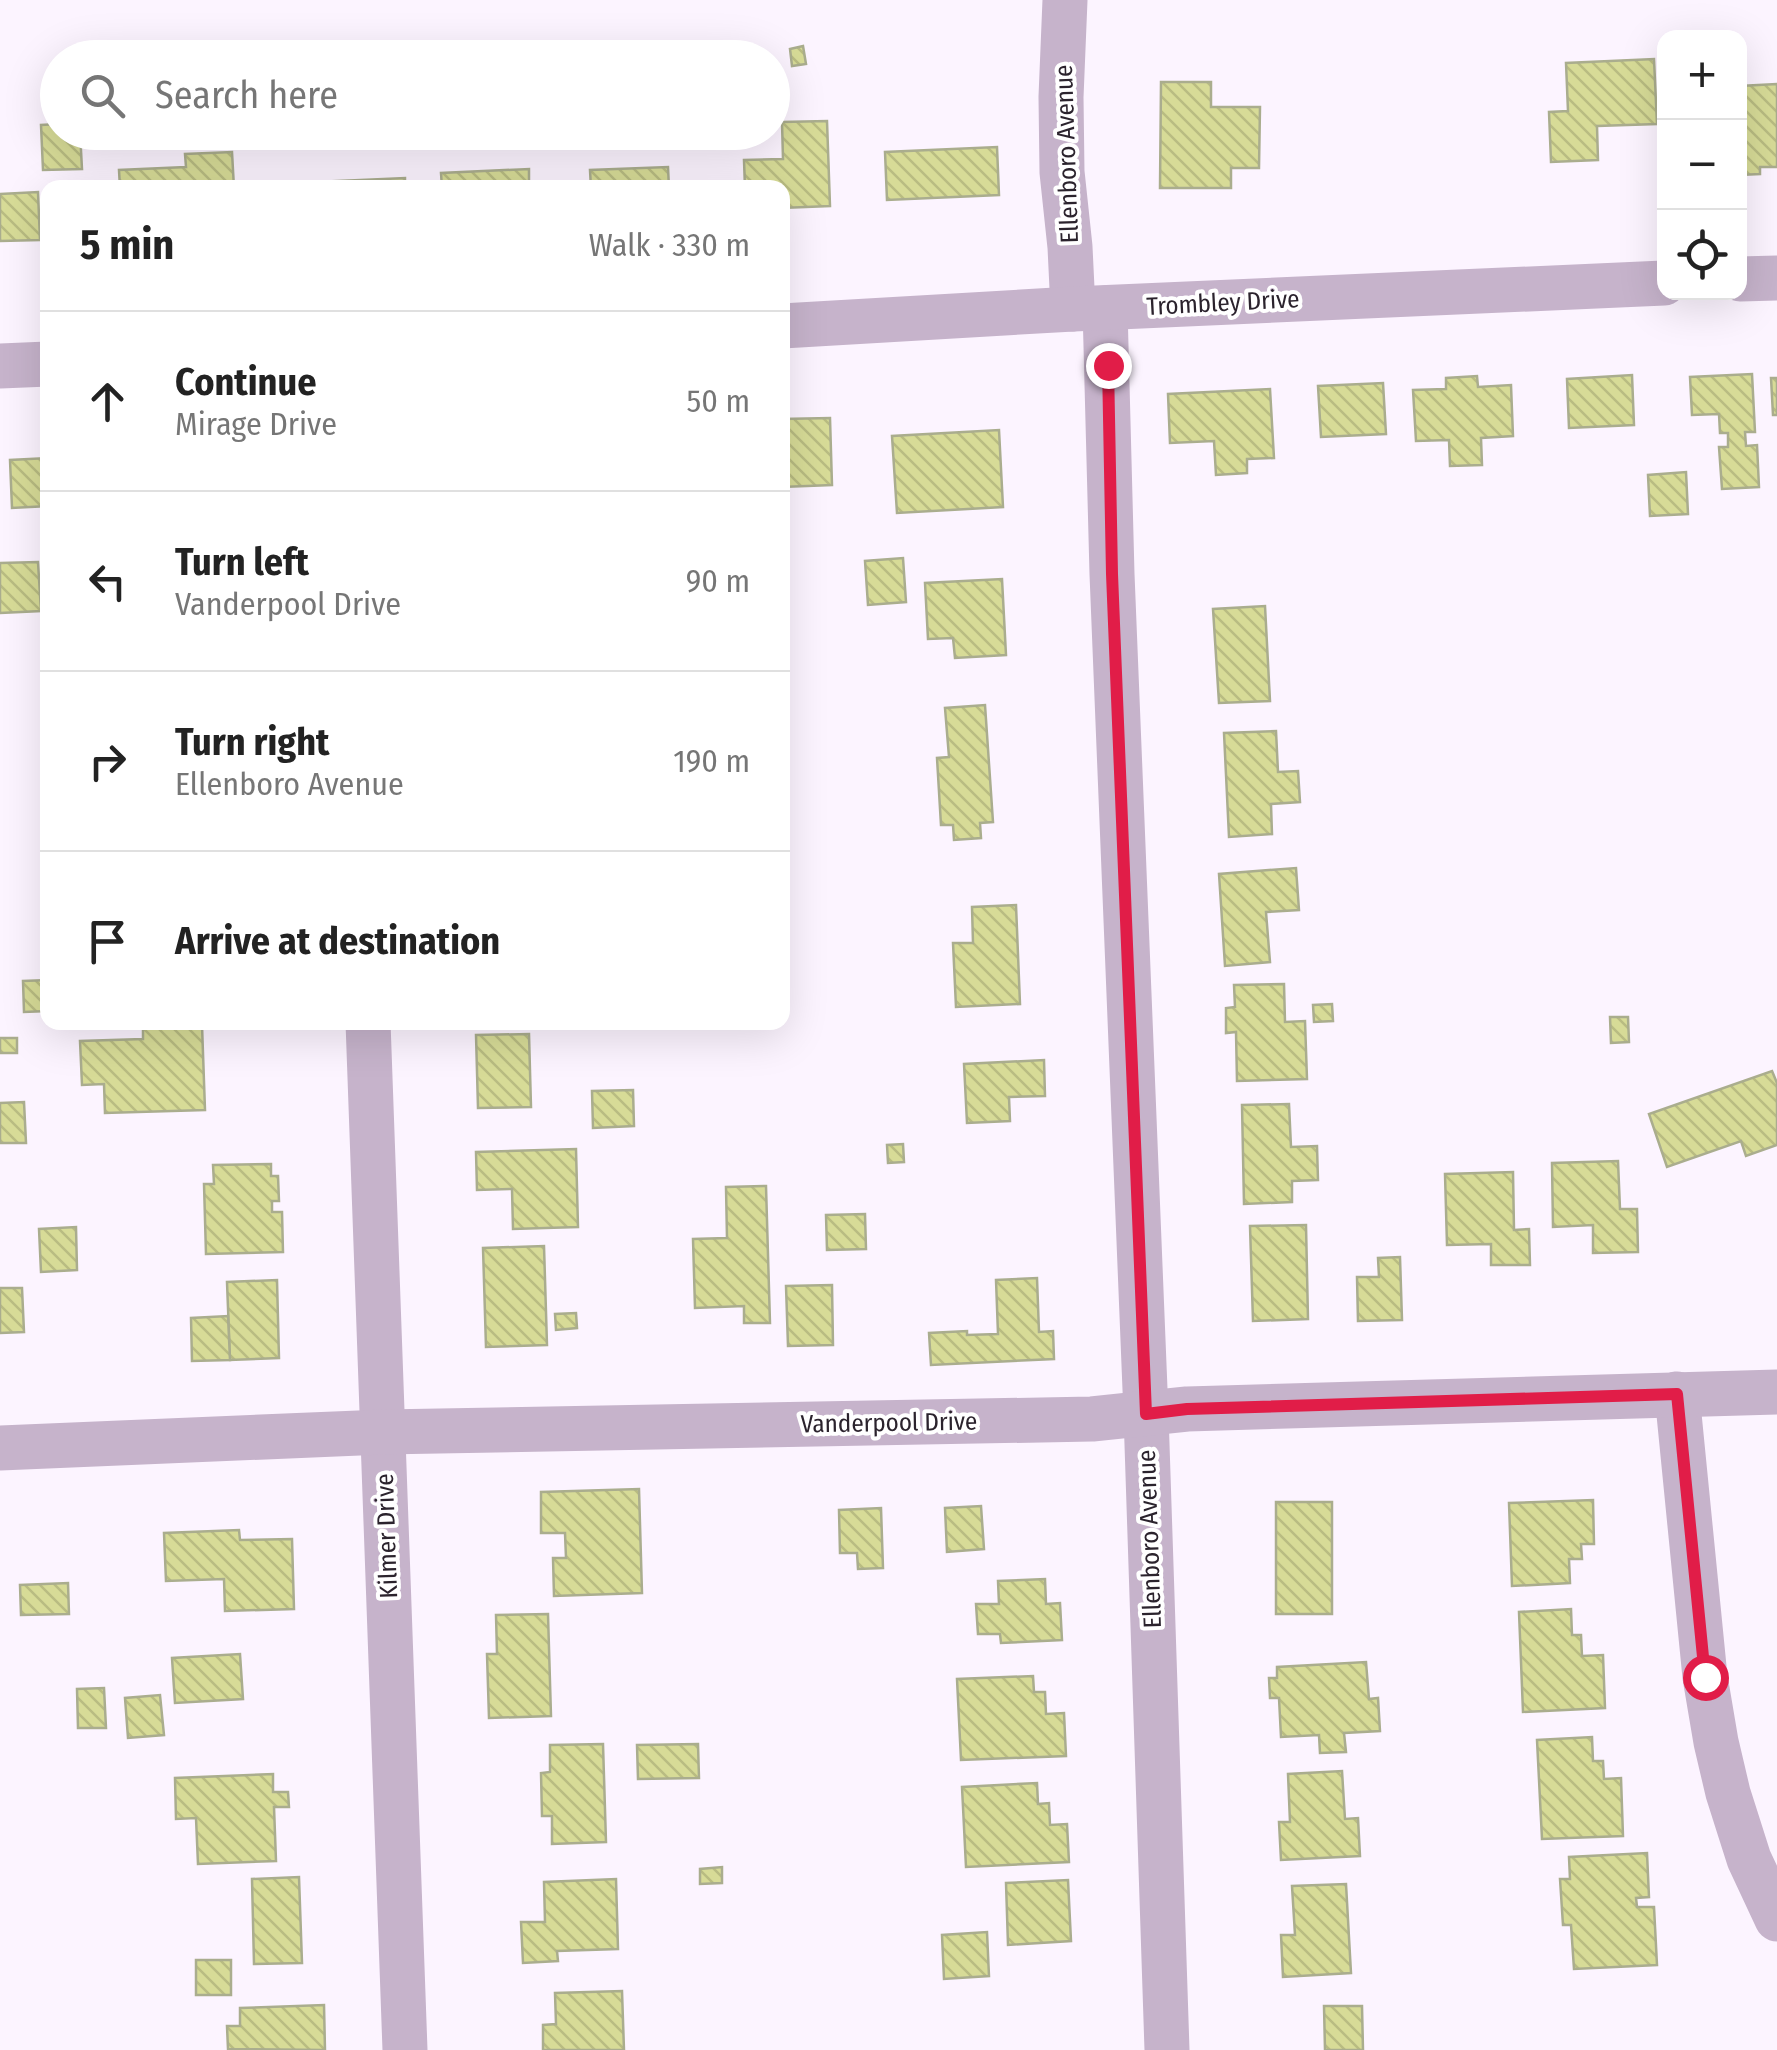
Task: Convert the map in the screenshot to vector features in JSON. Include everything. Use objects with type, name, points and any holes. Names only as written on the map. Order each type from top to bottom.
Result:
[{"type":"street","name":"Ellenboro Avenue","points":[[1065,0],[1062,172],[1070,247],[1089,308],[1112,574],[1167,2050]]},
{"type":"street","points":[[1747,279],[1777,278]]},
{"type":"street","name":"Trombley Drive","points":[[790,326],[1657,283]]},
{"type":"street","points":[[0,366],[40,364]]},
{"type":"street","name":"Kilmer Drive","points":[[368,1030],[405,2050]]},
{"type":"street","name":"Vanderpool Drive","points":[[0,1448],[383,1432],[1092,1419],[1187,1409],[1777,1392]]},
{"type":"street","points":[[1677,1394],[1705,1677],[1716,1742],[1749,1858],[1777,1919]]},
{"type":"building","points":[[803,46],[806,64],[792,66],[790,49]]},
{"type":"building","points":[[1654,59],[1657,124],[1597,126],[1598,160],[1551,162],[1549,112],[1568,111],[1566,63]]},
{"type":"building","points":[[1161,82],[1211,82],[1211,107],[1260,107],[1259,168],[1231,168],[1231,188],[1160,188]]},
{"type":"building","points":[[1777,84],[1777,167],[1760,167],[1760,174],[1747,175],[1747,86]]},
{"type":"building","points":[[827,121],[830,206],[790,208],[790,180],[745,180],[744,160],[783,159],[783,150],[790,150],[790,122]]},
{"type":"building","points":[[997,147],[999,195],[887,200],[885,152]]},
{"type":"building","points":[[42,150],[81,150],[82,169],[43,170]]},
{"type":"building","points":[[232,152],[234,180],[120,180],[119,170],[186,167],[185,154]]},
{"type":"building","points":[[668,167],[669,180],[591,180],[590,170]]},
{"type":"building","points":[[529,169],[529,180],[441,180],[441,173]]},
{"type":"building","points":[[38,192],[40,240],[0,241],[0,194]]},
{"type":"building","points":[[1752,374],[1755,432],[1745,432],[1746,446],[1757,445],[1759,487],[1722,489],[1719,447],[1728,447],[1728,433],[1720,433],[1719,414],[1692,415],[1690,377]]},
{"type":"building","points":[[1632,375],[1634,425],[1569,428],[1567,379]]},
{"type":"building","points":[[1477,376],[1478,387],[1511,385],[1513,436],[1481,438],[1482,465],[1450,466],[1449,440],[1416,441],[1413,390],[1446,389],[1446,378]]},
{"type":"building","points":[[1771,378],[1777,378],[1777,415],[1773,415]]},
{"type":"building","points":[[1383,383],[1386,434],[1321,437],[1318,386]]},
{"type":"building","points":[[1270,389],[1274,458],[1247,459],[1247,473],[1216,475],[1214,441],[1170,443],[1168,394]]},
{"type":"building","points":[[830,418],[832,485],[790,487],[790,419]]},
{"type":"building","points":[[999,430],[1003,507],[897,513],[892,436]]},
{"type":"building","points":[[40,458],[40,506],[12,508],[10,460]]},
{"type":"building","points":[[1686,472],[1688,514],[1650,516],[1648,475]]},
{"type":"building","points":[[903,558],[906,602],[868,605],[865,561]]},
{"type":"building","points":[[38,562],[40,611],[0,613],[0,563]]},
{"type":"building","points":[[1002,579],[1006,655],[955,658],[953,638],[928,639],[925,583]]},
{"type":"building","points":[[1265,606],[1270,701],[1219,703],[1213,609]]},
{"type":"building","points":[[985,705],[993,822],[980,823],[981,838],[954,840],[953,825],[941,825],[937,758],[949,757],[945,708]]},
{"type":"building","points":[[1276,731],[1278,772],[1298,771],[1300,802],[1271,804],[1272,834],[1229,837],[1224,733]]},
{"type":"building","points":[[1296,868],[1299,910],[1266,912],[1270,962],[1225,966],[1219,874]]},
{"type":"building","points":[[1016,905],[1020,1004],[956,1007],[953,943],[973,943],[972,907]]},
{"type":"building","points":[[40,980],[40,1011],[24,1012],[23,981]]},
{"type":"building","points":[[1284,984],[1285,1022],[1305,1021],[1307,1079],[1237,1081],[1236,1032],[1226,1033],[1226,1008],[1235,1007],[1234,985]]},
{"type":"building","points":[[1332,1004],[1333,1021],[1314,1022],[1313,1005]]},
{"type":"building","points":[[1610,1017],[1628,1017],[1629,1042],[1611,1043]]},
{"type":"building","points":[[143,1030],[202,1030],[205,1110],[105,1113],[104,1084],[82,1085],[80,1041],[143,1039]]},
{"type":"building","points":[[529,1034],[531,1107],[478,1108],[476,1035]]},
{"type":"building","points":[[0,1038],[17,1038],[17,1053],[0,1053]]},
{"type":"building","points":[[1044,1060],[1045,1096],[1009,1097],[1010,1121],[967,1123],[964,1064]]},
{"type":"building","points":[[1772,1071],[1777,1083],[1777,1145],[1746,1156],[1741,1141],[1667,1167],[1649,1114]]},
{"type":"building","points":[[633,1090],[634,1126],[593,1128],[592,1091]]},
{"type":"building","points":[[24,1102],[26,1143],[0,1143],[0,1103]]},
{"type":"building","points":[[1289,1104],[1291,1147],[1317,1146],[1318,1180],[1292,1181],[1292,1202],[1244,1204],[1242,1105]]},
{"type":"building","points":[[903,1144],[904,1162],[888,1163],[887,1145]]},
{"type":"building","points":[[576,1149],[578,1227],[513,1229],[512,1189],[477,1190],[476,1152]]},
{"type":"building","points":[[1618,1161],[1620,1209],[1637,1209],[1638,1252],[1593,1253],[1593,1225],[1553,1227],[1552,1163]]},
{"type":"building","points":[[271,1164],[271,1176],[278,1176],[279,1201],[272,1201],[272,1212],[282,1212],[283,1252],[206,1254],[204,1184],[214,1184],[213,1165]]},
{"type":"building","points":[[1513,1172],[1514,1230],[1529,1229],[1530,1265],[1491,1265],[1491,1244],[1447,1245],[1445,1174]]},
{"type":"building","points":[[766,1186],[770,1323],[744,1323],[744,1306],[695,1308],[693,1239],[727,1238],[726,1187]]},
{"type":"building","points":[[865,1214],[866,1249],[827,1250],[826,1215]]},
{"type":"building","points":[[1306,1225],[1308,1319],[1253,1321],[1250,1226]]},
{"type":"building","points":[[76,1227],[77,1270],[41,1272],[39,1229]]},
{"type":"building","points":[[544,1246],[547,1345],[486,1347],[483,1248]]},
{"type":"building","points":[[1400,1257],[1402,1320],[1358,1321],[1357,1277],[1379,1277],[1378,1258]]},
{"type":"building","points":[[1037,1278],[1039,1332],[1053,1331],[1054,1359],[931,1365],[929,1333],[998,1334],[996,1280]]},
{"type":"building","points":[[277,1280],[279,1358],[230,1360],[227,1282]]},
{"type":"building","points":[[832,1285],[833,1345],[788,1346],[786,1286]]},
{"type":"building","points":[[0,1288],[22,1288],[24,1332],[0,1333]]},
{"type":"building","points":[[576,1313],[577,1328],[556,1330],[555,1314]]},
{"type":"building","points":[[228,1316],[230,1360],[192,1361],[191,1318]]},
{"type":"building","points":[[639,1489],[642,1593],[554,1596],[553,1558],[566,1558],[565,1533],[541,1533],[541,1492]]},
{"type":"building","points":[[1593,1500],[1594,1544],[1581,1544],[1582,1559],[1569,1559],[1570,1583],[1512,1586],[1509,1503]]},
{"type":"building","points":[[1276,1502],[1332,1502],[1332,1614],[1276,1614]]},
{"type":"building","points":[[981,1506],[984,1549],[947,1552],[945,1508]]},
{"type":"building","points":[[881,1508],[883,1568],[858,1569],[857,1553],[840,1553],[839,1510]]},
{"type":"building","points":[[239,1530],[240,1540],[292,1539],[294,1609],[225,1611],[224,1579],[166,1581],[164,1533]]},
{"type":"building","points":[[1045,1579],[1046,1604],[1060,1603],[1062,1640],[1001,1643],[1000,1634],[978,1634],[976,1604],[999,1604],[998,1581]]},
{"type":"building","points":[[68,1583],[69,1614],[21,1615],[20,1585]]},
{"type":"building","points":[[1571,1609],[1572,1635],[1581,1635],[1582,1656],[1603,1655],[1605,1708],[1523,1712],[1519,1612]]},
{"type":"building","points":[[548,1614],[551,1716],[489,1718],[487,1654],[497,1654],[496,1615]]},
{"type":"building","points":[[240,1654],[243,1699],[175,1703],[172,1658]]},
{"type":"building","points":[[1366,1662],[1369,1699],[1378,1698],[1380,1731],[1344,1733],[1346,1752],[1320,1753],[1319,1735],[1281,1737],[1279,1698],[1270,1698],[1269,1678],[1277,1678],[1277,1667]]},
{"type":"building","points":[[1033,1676],[1034,1692],[1045,1692],[1046,1714],[1064,1713],[1066,1756],[961,1760],[957,1679]]},
{"type":"building","points":[[104,1688],[106,1728],[78,1728],[77,1689]]},
{"type":"building","points":[[160,1695],[164,1735],[128,1738],[125,1698]]},
{"type":"building","points":[[1592,1737],[1593,1761],[1603,1761],[1604,1779],[1621,1778],[1623,1836],[1542,1839],[1537,1740]]},
{"type":"building","points":[[603,1744],[606,1842],[552,1844],[552,1816],[542,1816],[541,1773],[550,1772],[550,1745]]},
{"type":"building","points":[[698,1744],[699,1778],[638,1779],[637,1745]]},
{"type":"building","points":[[1342,1771],[1345,1819],[1358,1818],[1360,1856],[1281,1860],[1279,1822],[1290,1822],[1288,1774]]},
{"type":"building","points":[[273,1774],[273,1792],[288,1792],[289,1807],[274,1807],[276,1861],[198,1864],[196,1818],[176,1819],[175,1778]]},
{"type":"building","points":[[1037,1783],[1038,1804],[1049,1803],[1050,1825],[1067,1824],[1069,1862],[966,1867],[962,1787]]},
{"type":"building","points":[[1647,1853],[1649,1897],[1636,1898],[1637,1907],[1654,1907],[1657,1965],[1574,1969],[1571,1925],[1563,1925],[1560,1879],[1570,1879],[1569,1857]]},
{"type":"building","points":[[722,1867],[722,1883],[700,1884],[700,1869]]},
{"type":"building","points":[[299,1877],[302,1963],[254,1964],[252,1879]]},
{"type":"building","points":[[616,1879],[618,1949],[557,1951],[558,1961],[523,1963],[521,1922],[545,1922],[544,1882]]},
{"type":"building","points":[[1068,1880],[1071,1941],[1008,1945],[1006,1883]]},
{"type":"building","points":[[1346,1884],[1351,1973],[1283,1977],[1281,1935],[1295,1935],[1292,1886]]},
{"type":"building","points":[[987,1932],[989,1976],[944,1979],[942,1935]]},
{"type":"building","points":[[196,1960],[231,1960],[231,1995],[196,1995]]},
{"type":"building","points":[[622,1991],[624,2050],[543,2050],[543,2025],[556,2024],[555,1993]]},
{"type":"building","points":[[324,2005],[325,2050],[228,2049],[227,2026],[240,2026],[240,2008]]},
{"type":"building","points":[[1324,2006],[1362,2006],[1363,2050],[1325,2050]]},
{"type":"route","points":[[1108,365],[1112,574],[1146,1414],[1187,1409],[1677,1394],[1705,1677]]}]
